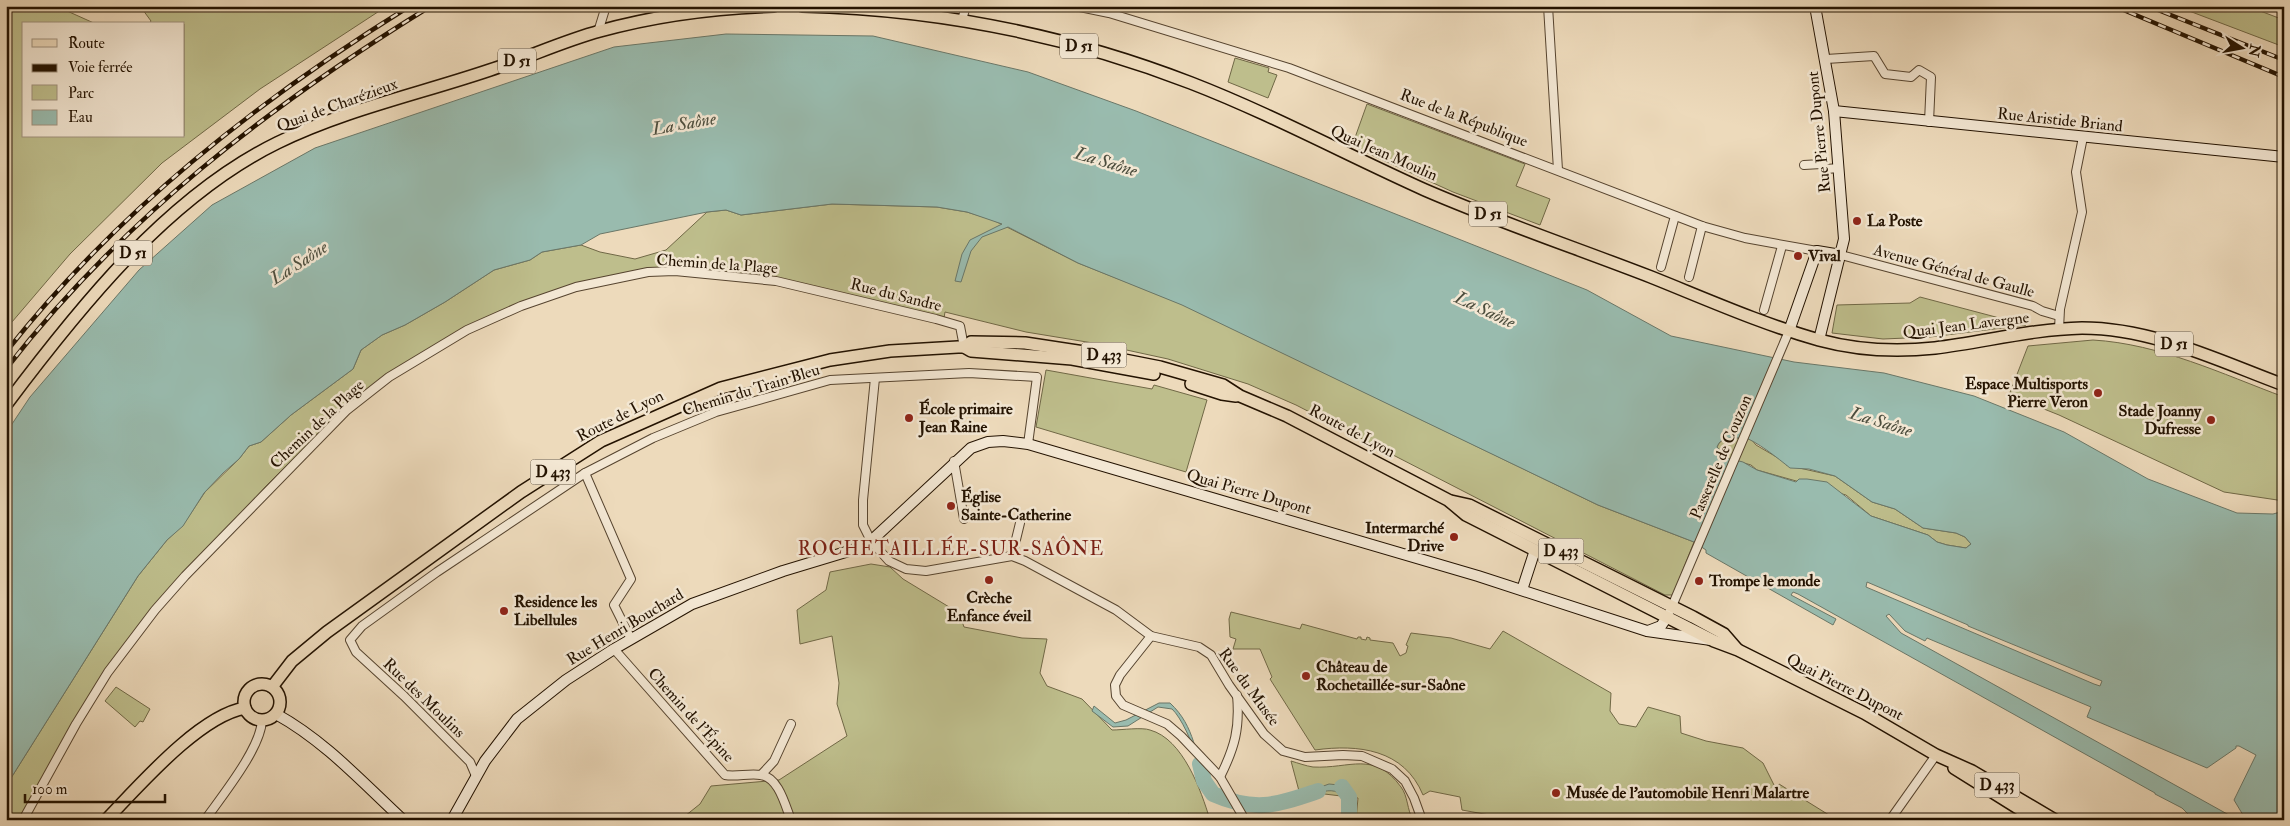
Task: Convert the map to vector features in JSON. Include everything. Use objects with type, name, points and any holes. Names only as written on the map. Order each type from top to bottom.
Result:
[{"type":"main road","name":"Quai de Charézieux","points":[[6,404],[70,323],[133,253],[184,206],[250,159],[276,144],[338,118],[504,66],[598,32],[672,15],[721,9],[774,6]]},
{"type":"main road","name":"D 51","points":[[802,6],[862,8],[962,20]]},
{"type":"main road","name":"Quai Jean Moulin","points":[[962,20],[1045,37],[1095,50],[1192,84],[1430,192],[1789,330]]},
{"type":"main road","name":"D 51","points":[[2059,330],[2099,329],[2134,333],[2173,344],[2284,385]]},
{"type":"main road","name":"Quai Jean Lavergne","points":[[1789,330],[1819,340],[1867,348],[1923,349],[2059,330]]},
{"type":"main road","name":"Route de Lyon","points":[[272,687],[292,661],[327,632],[521,492],[601,441],[720,388],[820,362],[890,351],[964,347],[972,351],[1052,356],[1133,369],[1222,394],[1240,396],[1287,416],[1448,500],[1466,515],[1535,550],[1670,612]]},
{"type":"main road","name":"Route de Lyon","points":[[1448,500],[1469,505],[1670,612]]},
{"type":"main road","name":"Quai Pierre Dupont","points":[[1670,612],[1714,641],[1738,650],[1864,713],[1936,755],[1972,771],[2055,820]]},
{"type":"main road","name":"Quai Pierre Dupont","points":[[1670,612],[1724,634],[1738,650]]},
{"type":"main road","points":[[262,684],[272,687],[280,696],[276,714],[262,720],[252,717],[245,708],[245,698],[251,688],[262,684]]},
{"type":"main road","points":[[106,820],[144,781],[202,728],[225,714],[245,708]]},
{"type":"main road","name":"Quai Pierre Dupont","points":[[1936,755],[1968,779],[2037,820]]},
{"type":"street","points":[[598,32],[606,6]]},
{"type":"street","points":[[962,20],[966,6]]},
{"type":"street","name":"Rue de la République","points":[[1075,6],[1109,10],[1289,68],[1702,226],[1782,246],[1841,255]]},
{"type":"street","points":[[1548,6],[1558,170]]},
{"type":"street","name":"Rue Pierre Dupont","points":[[1815,6],[1834,111],[1844,239],[1819,340]]},
{"type":"street","points":[[1826,59],[1874,56],[1885,74],[1911,77],[1919,70],[1931,77],[1929,122]]},
{"type":"street","name":"Rue Aristide Briand","points":[[1834,111],[2284,157]]},
{"type":"street","points":[[2059,330],[2059,316],[2082,212],[2076,172],[2083,137]]},
{"type":"street","points":[[1804,165],[1821,164],[1826,169],[1839,168]]},
{"type":"street","points":[[1661,267],[1675,216]]},
{"type":"street","points":[[1689,277],[1702,226]]},
{"type":"street","points":[[1764,310],[1782,246]]},
{"type":"street","points":[[1789,330],[1817,251]]},
{"type":"street","name":"Avenue Général de Gaulle","points":[[1841,255],[2024,303],[2059,316]]},
{"type":"street","name":"Chemin de la Plage","points":[[23,820],[76,724],[105,678],[155,610],[185,576],[334,422],[389,377],[467,330],[521,306],[584,285],[648,272],[675,271],[776,281],[804,287]]},
{"type":"street","name":"Rue du Sandre","points":[[804,287],[956,325],[963,334],[964,347]]},
{"type":"street","name":"Passerelle de Couzon","points":[[1670,612],[1789,330]]},
{"type":"street","name":"Chemin du Train Bleu","points":[[350,640],[362,626],[437,572],[585,473],[653,438],[716,412],[817,382],[923,374],[969,373],[1037,377],[1028,444]]},
{"type":"street","points":[[874,378],[863,500],[863,525],[871,541],[889,562],[906,569],[926,570],[1012,556],[1020,523]]},
{"type":"street","name":"Quai Pierre Dupont","points":[[871,541],[954,461],[971,448],[988,442],[1013,441],[1522,590],[1647,631],[1714,641]]},
{"type":"street","points":[[954,461],[964,519]]},
{"type":"street","points":[[585,473],[631,579],[614,605],[631,639]]},
{"type":"street","name":"Rue Henri Bouchard","points":[[452,820],[485,761],[518,719],[566,680],[614,649],[692,604],[783,570],[859,548],[871,541]]},
{"type":"street","points":[[1522,590],[1535,550]]},
{"type":"street","name":"Rue du Musée","points":[[1012,556],[1025,560],[1116,610],[1151,636],[1198,647],[1211,655],[1228,686],[1264,734],[1284,751],[1305,757],[1362,756],[1392,769],[1405,781],[1422,820]]},
{"type":"street","points":[[1647,631],[1661,626],[1670,612]]},
{"type":"street","points":[[1151,636],[1120,674],[1115,685],[1116,696],[1123,705],[1168,724],[1220,777],[1245,819]]},
{"type":"street","name":"Rue des Moulins","points":[[350,640],[356,652],[404,696],[470,762],[476,776]]},
{"type":"street","name":"Chemin de l'Épine","points":[[614,649],[725,775],[738,777],[761,775]]},
{"type":"street","points":[[1220,777],[1235,742],[1239,718],[1236,695]]},
{"type":"street","points":[[276,714],[322,743],[403,820]]},
{"type":"street","points":[[205,820],[256,743],[262,728],[262,720]]},
{"type":"street","points":[[789,817],[775,783],[761,775],[774,761],[791,724]]},
{"type":"street","points":[[1890,820],[1936,755]]},
{"type":"green space","points":[[6,6],[56,6],[92,22],[22,22],[22,138],[185,138],[185,22],[150,22],[140,6],[387,6],[260,89],[162,163],[70,254],[6,329]]},
{"type":"green space","points":[[2176,6],[2247,6],[2284,20],[2284,47]]},
{"type":"green space","points":[[1235,58],[1269,68],[1268,72],[1277,75],[1268,98],[1228,82]]},
{"type":"green space","points":[[1367,104],[1525,164],[1516,186],[1550,199],[1540,225],[1453,192],[1352,146]]},
{"type":"green space","points":[[832,204],[937,207],[967,212],[993,220],[1078,263],[1182,304],[1598,505],[1694,542],[1673,595],[1665,595],[1296,405],[1248,384],[1168,359],[1099,344],[1026,332],[945,312],[944,318],[788,281],[670,269],[566,287],[425,352],[327,425],[265,487],[150,612],[109,666],[20,820],[6,820],[6,786],[138,576],[167,540],[183,525],[205,492],[239,459],[249,446],[261,442],[291,415],[353,369],[361,350],[382,335],[405,325],[445,302],[494,270],[530,260],[542,252],[581,245],[600,252],[635,259],[666,250],[707,212],[726,210],[741,215]]},
{"type":"green space","points":[[1920,297],[2026,325],[1930,337],[1883,339],[1832,333],[1837,305],[1910,303]]},
{"type":"green space","points":[[2093,340],[2142,347],[2167,354],[2284,397],[2284,501],[2224,492],[2059,415],[2009,395],[2028,346]]},
{"type":"green space","points":[[1046,370],[1152,389],[1154,385],[1207,400],[1186,472],[1036,427]]},
{"type":"green space","points":[[1727,437],[1751,439],[1756,445],[1785,462],[1786,465],[1835,476],[1872,502],[1895,509],[1923,528],[1956,533],[1965,537],[1971,544],[1966,548],[1937,542],[1928,535],[1871,516],[1846,495],[1757,470],[1751,465],[1727,458],[1717,447]]},
{"type":"green space","points":[[871,564],[890,567],[903,579],[959,613],[964,627],[1022,638],[1047,639],[1040,673],[1047,686],[1082,699],[1112,730],[1146,729],[1162,735],[1172,744],[1189,767],[1210,820],[1148,820],[1128,814],[1128,820],[680,820],[700,804],[711,786],[779,780],[847,736],[837,704],[839,683],[832,636],[800,644],[797,610],[826,590],[830,572]]},
{"type":"green space","points":[[1231,612],[1300,629],[1302,624],[1357,639],[1361,637],[1361,639],[1366,640],[1367,637],[1370,640],[1393,643],[1400,656],[1406,653],[1408,646],[1406,645],[1411,633],[1451,638],[1490,649],[1503,631],[1611,693],[1610,711],[1619,724],[1636,727],[1648,707],[1680,716],[1681,733],[1706,741],[1743,748],[1763,763],[1775,787],[1777,788],[1779,784],[1837,820],[1517,820],[1462,810],[1460,797],[1430,791],[1423,795],[1415,780],[1404,768],[1392,759],[1378,753],[1363,749],[1347,748],[1315,750],[1270,679],[1272,677],[1260,649],[1233,649],[1236,639],[1230,637],[1229,619]]},
{"type":"green space","points":[[116,687],[150,709],[143,722],[140,721],[135,727],[105,701]]},
{"type":"green space","points":[[1291,761],[1313,767],[1361,764],[1381,769],[1401,787],[1413,820],[1356,820],[1358,798],[1299,791]]},
{"type":"water","name":"La Saône","points":[[726,34],[873,36],[1028,72],[1136,111],[1587,290],[1671,336],[1794,362],[1884,373],[1974,396],[2064,432],[2148,479],[2237,513],[2273,514],[2284,511],[2284,820],[2245,820],[2242,818],[2243,815],[2234,800],[2256,755],[2239,746],[2236,746],[2236,748],[2207,768],[2087,717],[2091,707],[1927,638],[1925,641],[1905,631],[1889,614],[1886,616],[1901,633],[2238,820],[2194,820],[2182,808],[1798,594],[1793,592],[1791,595],[1836,619],[1833,625],[1706,553],[1706,550],[1694,542],[1598,505],[1182,305],[1078,263],[1008,227],[982,237],[971,251],[961,282],[955,281],[962,254],[970,240],[1002,224],[967,212],[937,207],[832,204],[741,215],[726,210],[707,212],[600,234],[581,245],[542,252],[530,260],[494,270],[445,302],[405,325],[382,335],[361,350],[353,369],[291,415],[261,442],[249,446],[239,459],[204,493],[183,526],[167,540],[138,576],[6,786],[6,433],[30,397],[139,270],[212,205],[315,148],[614,47]],"holes":[[[1743,437],[1760,446],[1790,468],[1809,469],[1835,476],[1872,502],[1895,509],[1923,528],[1956,533],[1965,537],[1971,544],[1966,548],[1937,542],[1928,535],[1871,516],[1827,482],[1807,479],[1799,479],[1796,482],[1757,470],[1743,462],[1727,458],[1717,447],[1722,440]],[[1867,582],[2102,681],[2100,686],[1866,587]]]},
{"type":"water","points":[[1159,703],[1170,703],[1179,712],[1190,732],[1208,784],[1203,783],[1201,780],[1196,756],[1189,738],[1183,724],[1172,709],[1158,707],[1128,726],[1113,727],[1092,711],[1094,706],[1115,723],[1126,720]]},
{"type":"water","points":[[1329,784],[1349,786],[1352,791],[1355,807],[1346,806],[1342,797],[1337,792],[1331,791],[1293,797]]},
{"type":"waterway","points":[[1200,764],[1204,781],[1213,794],[1242,804],[1266,805],[1278,803],[1318,791]]},
{"type":"waterway","points":[[1342,787],[1349,797],[1349,820]]},
{"type":"railway","points":[[6,352],[49,301],[95,252],[143,205],[193,161],[298,80],[410,6]]},
{"type":"railway","points":[[6,369],[51,314],[99,263],[149,214],[202,168],[313,83],[431,6]]},
{"type":"railway","points":[[2114,6],[2284,77]]},
{"type":"railway","points":[[2148,6],[2284,60]]},
{"type":"place","name":"La Poste","points":[[1857,221]]},
{"type":"place","name":"Vival","points":[[1798,256]]},
{"type":"place","name":"Espace Multisports Pierre Veron","points":[[2098,393]]},
{"type":"place","name":"École primaire Jean Raine","points":[[909,418]]},
{"type":"place","name":"Stade Joanny Dufresse","points":[[2211,420]]},
{"type":"place","name":"Église Sainte-Catherine","points":[[951,506]]},
{"type":"place","name":"Intermarché Drive","points":[[1454,537]]},
{"type":"place","name":"Crèche Enfance éveil","points":[[989,580]]},
{"type":"place","name":"Trompe le monde","points":[[1699,581]]},
{"type":"place","name":"Residence les Libellules","points":[[504,611]]},
{"type":"place","name":"Château de Rochetaillée-sur-Saône","points":[[1306,676]]},
{"type":"place","name":"Musée de l'automobile Henri Malartre","points":[[1556,793]]},
{"type":"district","name":"ROCHETAILLÉE-SUR-SAÔNE","points":[[951,549]]}]
